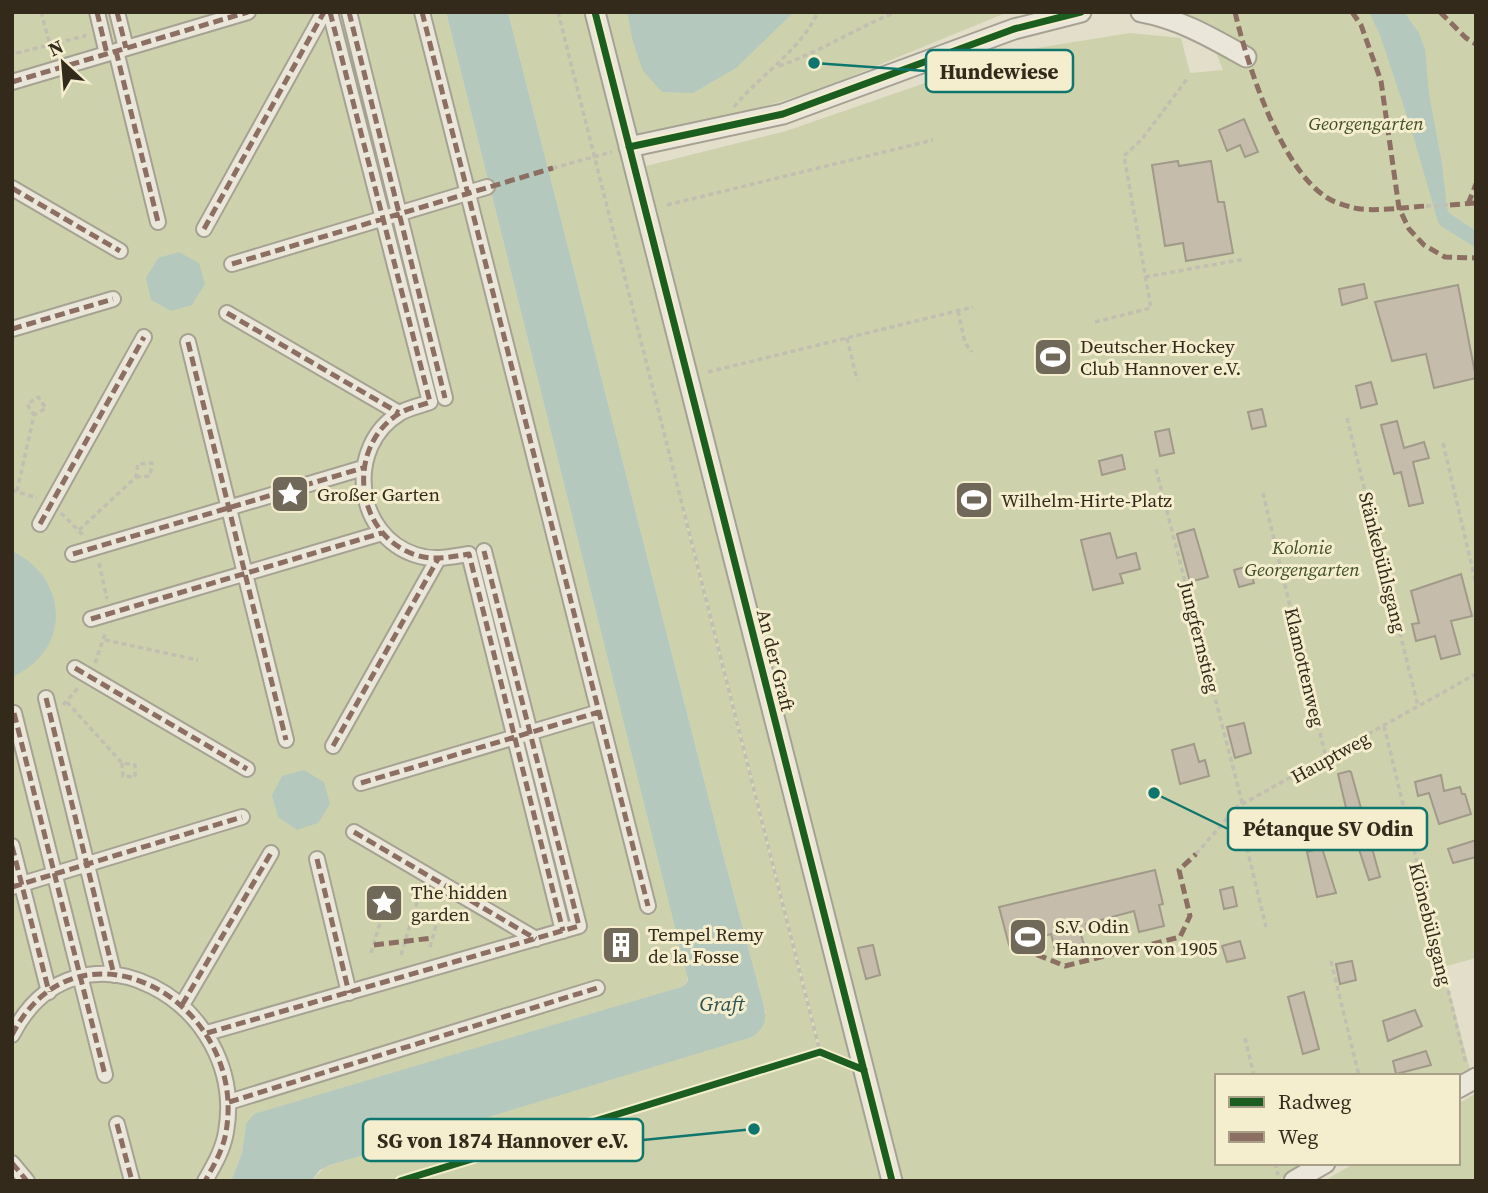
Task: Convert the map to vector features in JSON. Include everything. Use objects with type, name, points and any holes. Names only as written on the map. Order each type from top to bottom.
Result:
[{"type":"street","points":[[97,12],[116,51],[158,222]]},
{"type":"street","points":[[116,51],[117,12]]},
{"type":"street","points":[[12,82],[225,15],[248,12]]},
{"type":"street","points":[[204,229],[324,12]]},
{"type":"street","points":[[330,12],[430,402],[399,413],[377,435],[367,453],[363,468],[362,483],[366,504],[382,533],[396,545],[415,555],[438,559],[468,554],[562,931]]},
{"type":"street","points":[[349,12],[445,398]]},
{"type":"street","points":[[422,12],[648,906]]},
{"type":"street","name":"An der Graft","points":[[595,12],[892,1181]]},
{"type":"street","points":[[629,147],[783,114],[1014,29],[1081,12]]},
{"type":"street","points":[[1141,12],[1165,17],[1197,30],[1246,57]]},
{"type":"street","points":[[232,264],[487,187]]},
{"type":"street","points":[[12,188],[120,251]]},
{"type":"street","points":[[12,329],[113,299]]},
{"type":"street","points":[[227,313],[399,413]]},
{"type":"street","points":[[40,524],[144,337]]},
{"type":"street","points":[[188,342],[286,740]]},
{"type":"street","points":[[73,554],[363,468]]},
{"type":"street","points":[[91,620],[382,533]]},
{"type":"street","points":[[207,1033],[579,926],[484,551]]},
{"type":"street","points":[[333,746],[438,559]]},
{"type":"street","points":[[75,668],[247,769]]},
{"type":"street","points":[[46,698],[114,975]]},
{"type":"street","points":[[360,783],[599,712]]},
{"type":"street","points":[[14,713],[105,1075]]},
{"type":"street","points":[[17,886],[242,817]]},
{"type":"street","points":[[354,832],[536,939]]},
{"type":"street","points":[[12,846],[17,886],[49,992]]},
{"type":"street","points":[[182,1005],[271,853]]},
{"type":"street","points":[[317,859],[349,993]]},
{"type":"street","points":[[12,1035],[20,1020],[49,992],[79,975],[114,975],[142,981],[182,1005],[207,1033],[222,1063],[229,1102],[226,1133],[217,1160],[205,1181]]},
{"type":"street","points":[[229,1102],[597,989]]},
{"type":"street","points":[[117,1124],[132,1181]]},
{"type":"street","points":[[13,1165],[27,1181]]},
{"type":"street","points":[[1294,1181],[1322,1165]]},
{"type":"path","points":[[41,12],[50,45]]},
{"type":"path","points":[[400,1181],[820,1052],[558,12]]},
{"type":"path","points":[[714,130],[743,96],[777,66],[812,24],[818,12]]},
{"type":"path","points":[[777,66],[808,56],[875,20],[896,12]]},
{"type":"path","points":[[12,49],[13,54],[85,36],[82,24]]},
{"type":"path","points":[[1095,322],[1151,308],[1124,156],[1142,139],[1187,79]]},
{"type":"path","points":[[667,205],[933,140]]},
{"type":"path","points":[[553,168],[629,147]]},
{"type":"path","points":[[1426,206],[1450,205]]},
{"type":"path","points":[[1145,277],[1245,259]]},
{"type":"path","points":[[708,372],[973,307]]},
{"type":"path","points":[[958,311],[965,343],[972,352]]},
{"type":"path","points":[[847,338],[857,380]]},
{"type":"path","points":[[17,491],[34,415],[27,404],[38,397],[46,408],[34,415]]},
{"type":"path","points":[[1443,443],[1476,584]]},
{"type":"path","points":[[79,530],[136,477],[150,475],[152,463],[138,464],[136,477]]},
{"type":"path","points":[[105,640],[198,660]]},
{"type":"path","points":[[67,702],[122,763],[123,776],[135,777],[135,765],[122,763]]},
{"type":"path","points":[[1196,854],[1237,807]]},
{"type":"path","points":[[1237,807],[1266,927]]},
{"type":"path","points":[[371,953],[391,887]]},
{"type":"path","points":[[401,955],[417,902]]},
{"type":"path","points":[[430,947],[439,915]]},
{"type":"path","points":[[1331,961],[1359,1074]]},
{"type":"path","points":[[1245,1038],[1254,1074]]},
{"type":"green space","name":"Großer Garten","points":[[12,12],[446,12],[688,976],[686,984],[681,987],[246,1124],[242,1153],[231,1181],[12,1181]]},
{"type":"green space","points":[[508,12],[592,12],[881,1181],[311,1181],[325,1167],[766,1013]],"holes":[[[683,507],[821,1052],[819,1051]]]},
{"type":"green space","points":[[601,12],[1008,12],[818,90],[740,114],[633,138]]},
{"type":"green space","points":[[1179,12],[1476,12],[1476,958],[1443,967],[1471,1073],[1460,1079],[1460,1074],[1215,1074],[1215,1165],[1305,1165],[1277,1181],[900,1181],[646,166],[786,131],[1018,51],[1130,33],[1181,38],[1190,73],[1223,70],[1204,22]]},
{"type":"green space","points":[[1476,1093],[1476,1181],[1324,1181],[1352,1165],[1460,1165],[1460,1103]]},
{"type":"water","name":"Graft","points":[[446,12],[508,12],[764,1006],[765,1020],[752,1037],[330,1165],[320,1170],[311,1181],[231,1181],[242,1153],[246,1124],[254,1114],[681,987],[688,979]]},
{"type":"water","points":[[627,12],[794,12],[736,68],[693,93],[662,92],[643,71]]},
{"type":"water","points":[[1369,12],[1404,12],[1419,33],[1425,49],[1429,94],[1447,208],[1449,213],[1476,231],[1476,248],[1438,222],[1411,128],[1380,35]]},
{"type":"water","points":[[179,252],[199,263],[205,284],[192,305],[171,311],[151,300],[146,278],[158,258]]},
{"type":"water","points":[[12,551],[31,563],[44,578],[53,596],[56,614],[53,633],[45,650],[32,665],[12,677]]},
{"type":"water","points":[[304,770],[324,782],[330,804],[318,823],[297,830],[278,817],[272,795],[282,776]]},
{"type":"building","points":[[1244,119],[1258,152],[1245,157],[1240,145],[1227,151],[1219,130]]},
{"type":"building","points":[[1178,161],[1179,166],[1211,161],[1218,202],[1224,202],[1233,253],[1186,261],[1183,243],[1165,246],[1152,165]]},
{"type":"building","points":[[1364,284],[1367,298],[1342,305],[1339,289]]},
{"type":"building","points":[[1458,285],[1476,378],[1434,388],[1426,354],[1392,361],[1375,302]]},
{"type":"building","points":[[1371,382],[1377,404],[1361,408],[1356,386]]},
{"type":"building","points":[[1262,409],[1266,426],[1252,429],[1248,412]]},
{"type":"building","points":[[1397,421],[1404,448],[1424,442],[1429,458],[1413,462],[1423,503],[1409,506],[1401,472],[1394,474],[1381,425]]},
{"type":"building","points":[[1169,429],[1174,453],[1160,456],[1155,432]]},
{"type":"building","points":[[1122,455],[1125,469],[1102,475],[1099,461]]},
{"type":"building","points":[[1194,529],[1208,577],[1190,582],[1177,534]]},
{"type":"building","points":[[1110,533],[1117,558],[1136,553],[1140,569],[1120,574],[1123,583],[1093,590],[1081,540]]},
{"type":"building","points":[[1249,566],[1254,583],[1239,587],[1234,570]]},
{"type":"building","points":[[1461,574],[1472,616],[1451,621],[1460,654],[1441,659],[1435,636],[1416,641],[1412,624],[1419,623],[1411,591]]},
{"type":"building","points":[[1244,723],[1251,753],[1235,758],[1227,727]]},
{"type":"building","points":[[1194,744],[1199,762],[1205,760],[1209,776],[1180,784],[1172,750]]},
{"type":"building","points":[[1349,771],[1380,877],[1369,880],[1338,774]]},
{"type":"building","points":[[1441,775],[1444,791],[1460,787],[1471,814],[1439,824],[1429,793],[1418,796],[1415,782]]},
{"type":"building","points":[[1476,840],[1476,857],[1453,863],[1448,849]]},
{"type":"building","points":[[1322,848],[1336,893],[1317,897],[1307,852]]},
{"type":"building","points":[[1155,870],[1163,904],[1159,905],[1164,926],[1139,932],[1134,911],[1086,924],[1087,930],[1080,931],[1084,945],[1056,953],[1051,934],[1009,945],[999,907]]},
{"type":"building","points":[[1233,887],[1237,906],[1224,909],[1220,890]]},
{"type":"building","name":"Tempel Remy de la Fosse","points":[[621,932],[631,936],[635,946],[631,956],[621,960],[611,956],[607,946],[611,936]]},
{"type":"building","points":[[1240,941],[1245,958],[1227,962],[1222,946]]},
{"type":"building","points":[[873,945],[880,975],[866,979],[858,948]]},
{"type":"building","points":[[1352,961],[1356,980],[1340,984],[1336,964]]},
{"type":"building","points":[[1304,992],[1319,1049],[1303,1054],[1288,997]]},
{"type":"building","points":[[1415,1010],[1422,1026],[1388,1041],[1383,1021]]},
{"type":"building","points":[[1426,1051],[1431,1065],[1396,1074],[1393,1061]]},
{"type":"marked path","points":[[97,12],[107,54]]},
{"type":"marked path","points":[[117,12],[126,48]]},
{"type":"marked path","points":[[12,82],[248,12]]},
{"type":"marked path","points":[[204,229],[324,12]]},
{"type":"marked path","points":[[330,12],[430,402],[400,413],[382,428],[371,446],[365,467],[364,489],[369,510],[380,529],[395,545],[416,555],[436,558],[469,554],[563,931]]},
{"type":"marked path","points":[[349,12],[445,398]]},
{"type":"marked path","points":[[422,12],[648,906]]},
{"type":"marked path","points":[[1235,12],[1248,59],[1268,113],[1294,163],[1309,183],[1326,197],[1358,209],[1426,206]]},
{"type":"marked path","points":[[1352,12],[1361,25],[1381,81],[1399,208],[1409,229],[1424,245],[1445,257],[1476,258]]},
{"type":"marked path","points":[[1440,12],[1466,38],[1476,44]]},
{"type":"marked path","points":[[116,51],[158,222]]},
{"type":"marked path","points":[[232,264],[553,168]]},
{"type":"marked path","points":[[1468,204],[1476,184]]},
{"type":"marked path","points":[[12,188],[120,251]]},
{"type":"marked path","points":[[1450,205],[1476,203]]},
{"type":"marked path","points":[[12,329],[113,299]]},
{"type":"marked path","points":[[227,313],[399,413]]},
{"type":"marked path","points":[[40,524],[144,337]]},
{"type":"marked path","points":[[188,342],[286,740]]},
{"type":"marked path","points":[[73,554],[363,468]]},
{"type":"marked path","points":[[91,619],[382,533]]},
{"type":"marked path","points":[[207,1033],[579,926],[484,551]]},
{"type":"marked path","points":[[333,746],[438,559]]},
{"type":"marked path","points":[[75,668],[247,769]]},
{"type":"marked path","points":[[46,698],[114,975]]},
{"type":"marked path","points":[[361,783],[599,712]]},
{"type":"marked path","points":[[14,713],[105,1075]]},
{"type":"marked path","points":[[12,887],[242,817]]},
{"type":"marked path","points":[[354,832],[536,939]]},
{"type":"marked path","points":[[12,846],[49,992]]},
{"type":"marked path","points":[[182,1005],[271,853]]},
{"type":"marked path","points":[[1023,949],[1065,966],[1180,937],[1190,916],[1179,870],[1196,854]]},
{"type":"marked path","points":[[317,859],[349,993]]},
{"type":"marked path","points":[[374,945],[432,938]]},
{"type":"marked path","points":[[12,1035],[41,997],[77,977],[115,975],[152,986],[186,1010],[212,1044],[226,1085],[225,1139],[205,1181]]},
{"type":"marked path","points":[[229,1102],[597,988]]},
{"type":"marked path","points":[[117,1124],[132,1181]]},
{"type":"marked path","points":[[12,1163],[27,1181]]},
{"type":"cycle path","points":[[595,12],[892,1181]]},
{"type":"cycle path","points":[[629,147],[783,114],[1014,29],[1081,12]]},
{"type":"cycle path","points":[[400,1181],[820,1052],[864,1070]]},
{"type":"place","name":"Hundewiese","points":[[814,63]]},
{"type":"place","name":"Deutscher Hockey Club Hannover e.V.","points":[[1053,357]]},
{"type":"place","name":"Großer Garten","points":[[290,494]]},
{"type":"place","name":"Wilhelm-Hirte-Platz","points":[[974,500]]},
{"type":"place","name":"Pétanque SV Odin","points":[[1154,793]]},
{"type":"place","name":"The hidden garden","points":[[384,903]]},
{"type":"place","name":"S.V. Odin Hannover von 1905","points":[[1028,937]]},
{"type":"place","name":"Tempel Remy de la Fosse","points":[[621,945]]},
{"type":"place","name":"SG von 1874 Hannover e.V.","points":[[754,1129]]},
{"type":"park label","name":"Georgengarten","points":[[1366,123]]},
{"type":"park label","name":"Kolonie Georgengarten","points":[[1302,558]]}]
